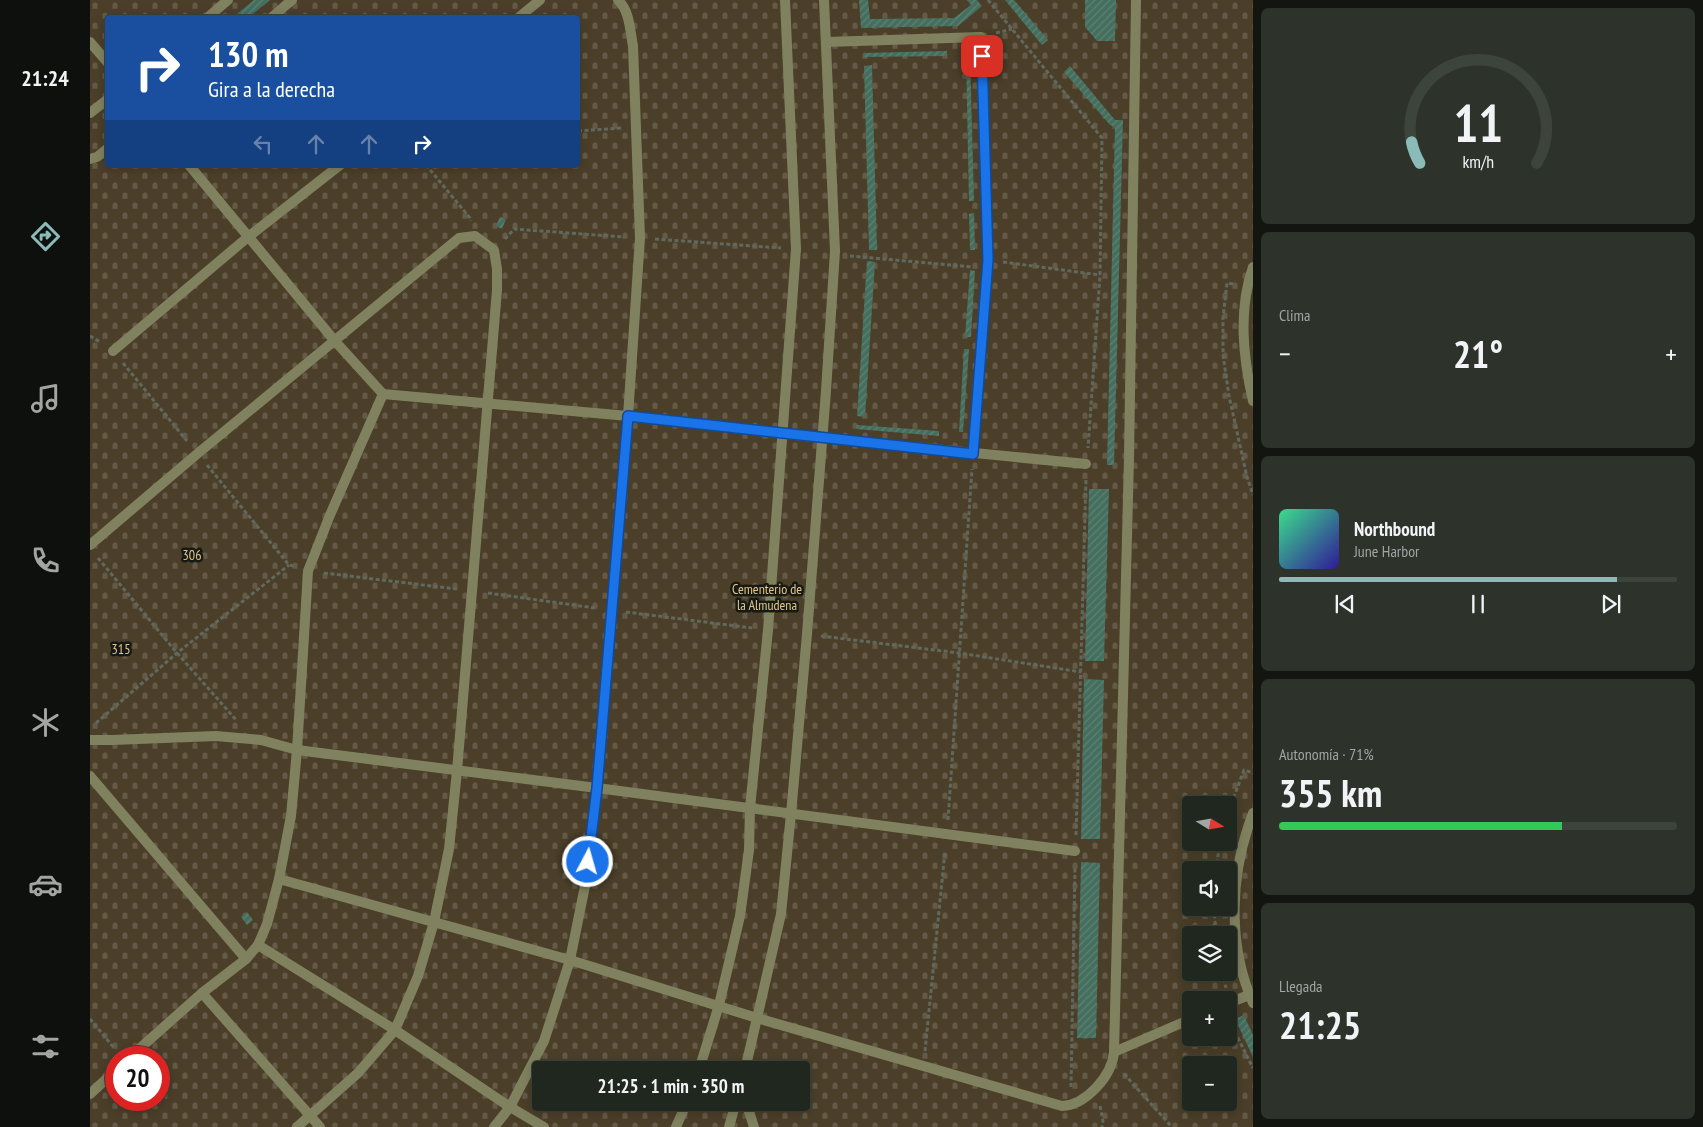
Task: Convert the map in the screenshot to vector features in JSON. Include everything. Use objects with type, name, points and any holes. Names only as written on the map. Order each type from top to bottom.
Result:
[{"type":"lane","points":[[210,15],[228,0]]},
{"type":"lane","points":[[274,15],[292,0]]},
{"type":"lane","points":[[494,1127],[510,1107],[544,1041],[570,960],[586,881],[597,788],[628,416],[640,238],[633,46],[628,18],[618,0]]},
{"type":"lane","points":[[702,1061],[719,1005],[740,916],[749,850],[750,808],[768,630],[796,249],[785,0]]},
{"type":"lane","points":[[747,1061],[781,914],[807,634],[822,438],[835,250],[824,0]]},
{"type":"lane","points":[[279,879],[570,960],[757,1018],[1062,1106],[1070,1105],[1093,1092],[1113,1057],[1129,458],[1136,0]]},
{"type":"lane","points":[[521,15],[535,1]]},
{"type":"lane","points":[[826,42],[981,37],[988,260],[973,454]]},
{"type":"lane","points":[[90,42],[105,60]]},
{"type":"lane","points":[[90,113],[105,101]]},
{"type":"lane","points":[[90,158],[105,150]]},
{"type":"lane","points":[[191,167],[334,340],[383,394],[628,416],[973,454],[1086,464]]},
{"type":"lane","points":[[113,351],[248,237],[337,167]]},
{"type":"lane","points":[[90,545],[334,340],[459,238],[475,236],[494,250],[497,268],[497,290],[474,591],[449,849],[434,922],[418,976],[395,1030],[358,1073],[298,1127]]},
{"type":"lane","points":[[1253,267],[1243,311],[1246,361],[1253,401]]},
{"type":"lane","points":[[143,1046],[202,994],[246,959],[258,944],[267,924],[279,879],[291,816],[308,571],[330,515],[383,394]]},
{"type":"lane","points":[[90,740],[216,736],[260,740],[297,750],[1075,851]]},
{"type":"lane","points":[[90,776],[246,959]]},
{"type":"lane","points":[[1237,1002],[1251,999],[1239,960],[1235,920],[1237,873],[1253,813]]},
{"type":"lane","points":[[258,944],[544,1127]]},
{"type":"lane","points":[[202,994],[320,1127]]},
{"type":"lane","points":[[1113,1057],[1182,1023]]},
{"type":"lane","points":[[90,1094],[105,1080]]},
{"type":"lane","points":[[676,1127],[683,1111]]},
{"type":"lane","points":[[729,1127],[733,1111]]},
{"type":"lane","points":[[749,1111],[754,1127]]},
{"type":"path","points":[[988,0],[1102,138],[1100,274],[1086,464],[1070,1105]]},
{"type":"path","points":[[580,131],[636,128]]},
{"type":"path","points":[[428,167],[470,218],[475,236]]},
{"type":"path","points":[[862,256],[971,266]]},
{"type":"path","points":[[988,260],[1100,274]]},
{"type":"path","points":[[1228,283],[1223,318],[1223,355],[1229,396],[1247,477],[1253,495]]},
{"type":"path","points":[[924,1067],[947,834],[973,454]]},
{"type":"path","points":[[96,556],[246,732],[260,740]]},
{"type":"path","points":[[90,728],[177,653],[289,565],[308,571],[768,630]]},
{"type":"path","points":[[807,634],[959,653],[1081,672]]},
{"type":"path","points":[[1234,796],[1244,770],[1253,773]]},
{"type":"path","points":[[1224,981],[1226,988]]},
{"type":"path","points":[[90,1019],[113,1046]]},
{"type":"path","points":[[1237,1036],[1253,1068]]},
{"type":"path","points":[[1113,1057],[1172,1127]]},
{"type":"green space","name":"Cementerio de la Almudena","points":[[90,0],[1253,0],[1253,1127],[90,1127]]},
{"type":"building","points":[[254,0],[270,0],[252,15],[236,15]]},
{"type":"building","points":[[859,0],[868,0],[870,19],[954,18],[971,5],[967,0],[977,0],[982,6],[958,26],[861,28]]},
{"type":"building","points":[[1005,0],[1014,0],[1048,40],[1042,45]]},
{"type":"building","points":[[1085,0],[1116,0],[1115,41],[1097,41],[1085,27]]},
{"type":"building","points":[[947,51],[947,56],[864,57],[864,53]]},
{"type":"building","points":[[966,56],[970,56],[974,201],[969,201]]},
{"type":"building","points":[[872,65],[877,250],[869,250],[864,66]]},
{"type":"building","points":[[1070,66],[1115,120],[1123,120],[1114,465],[1107,465],[1115,127],[1110,125],[1064,72]]},
{"type":"building","points":[[974,213],[975,250],[970,250],[969,214]]},
{"type":"building","points":[[500,217],[506,219],[502,229],[496,226]]},
{"type":"building","points":[[867,261],[875,262],[865,417],[857,416]]},
{"type":"building","points":[[970,270],[975,271],[971,337],[965,337]]},
{"type":"building","points":[[964,349],[969,349],[963,432],[959,432]]},
{"type":"building","points":[[857,425],[939,431],[939,436],[856,429]]},
{"type":"building","points":[[1089,489],[1109,489],[1104,661],[1085,661]]},
{"type":"building","points":[[1084,679],[1104,680],[1100,839],[1081,839]]},
{"type":"building","points":[[1081,862],[1100,863],[1096,1038],[1077,1038]]},
{"type":"building","points":[[247,912],[253,920],[247,925],[241,917]]},
{"type":"building","points":[[1244,1015],[1253,1035],[1253,1057],[1237,1023],[1237,1018]]},
{"type":"route","points":[[588,862],[597,788],[628,416],[973,454],[988,260],[982,56]]},
{"type":"park label","name":"306","points":[[192,555]]},
{"type":"park label","name":"315","points":[[121,649]]}]
